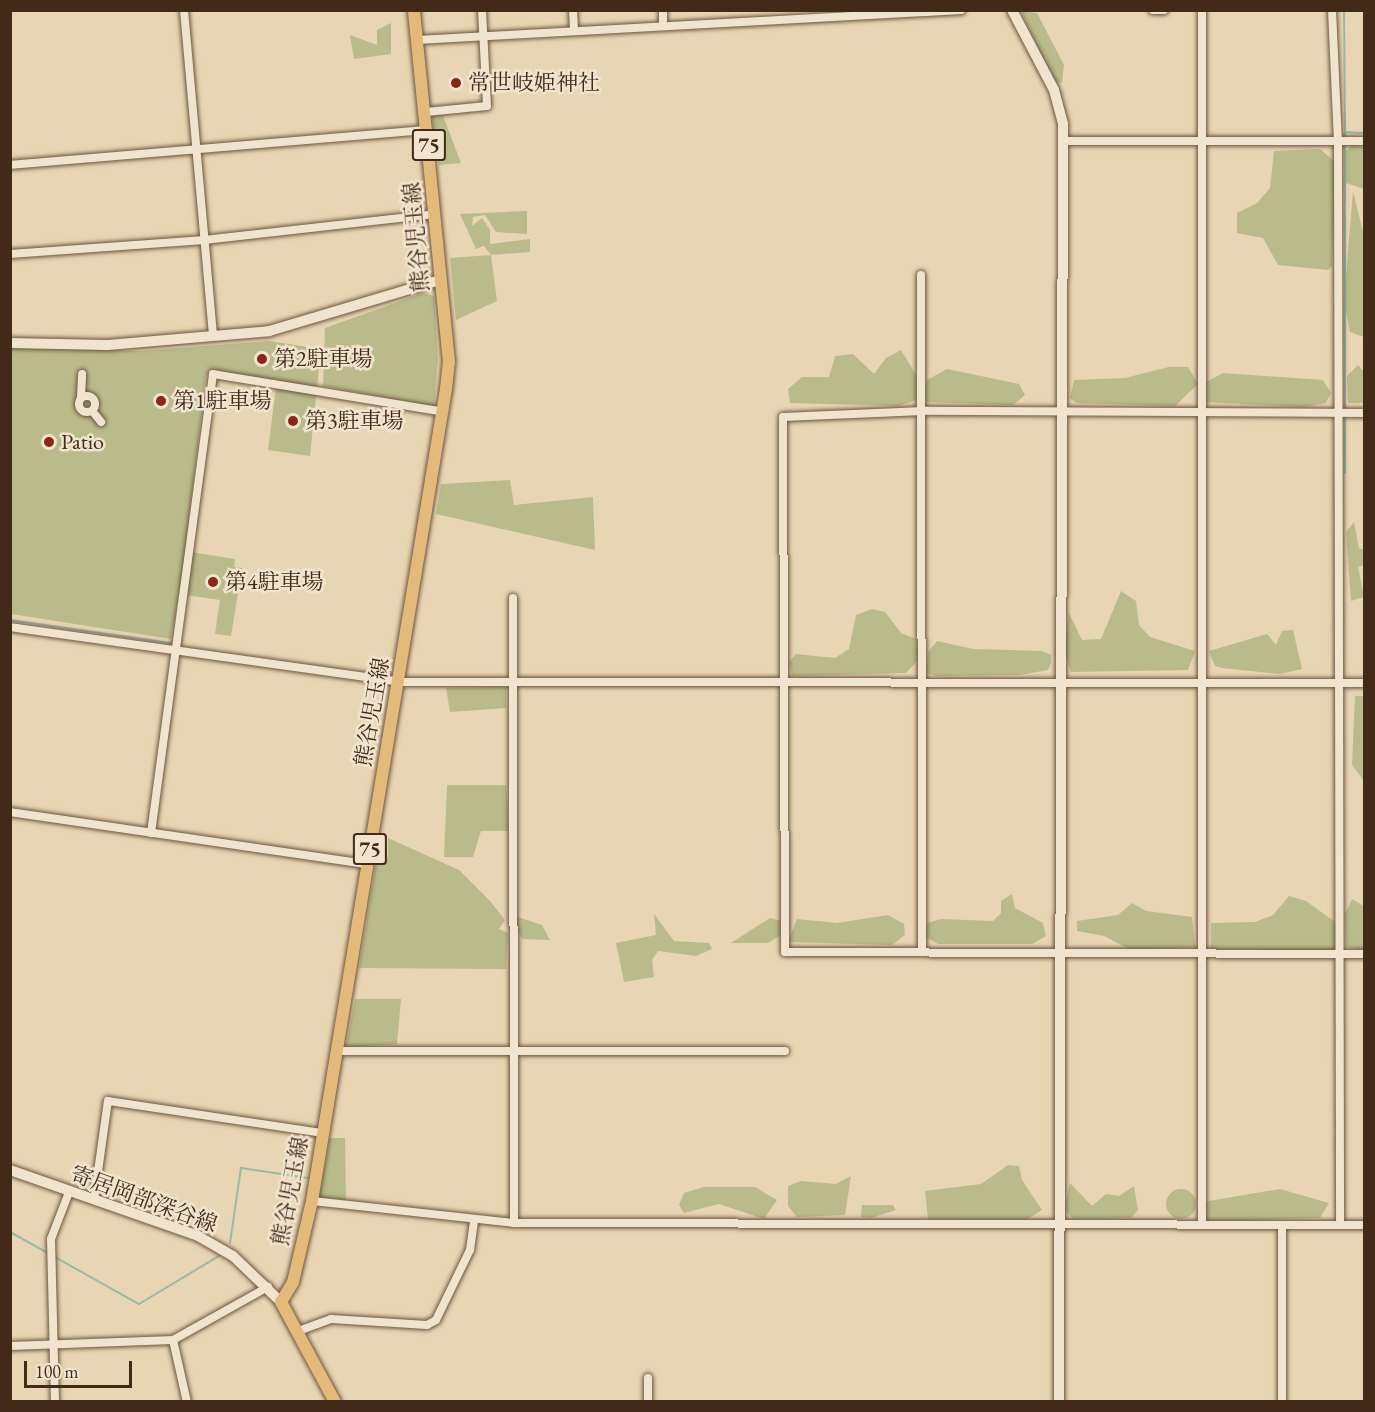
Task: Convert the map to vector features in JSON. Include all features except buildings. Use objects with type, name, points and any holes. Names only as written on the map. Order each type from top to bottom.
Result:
[{"type":"main road","name":"熊谷児玉線","points":[[281,1302],[293,1282],[312,1201],[444,412],[449,362],[428,130],[414,10]]},
{"type":"main road","points":[[281,1302],[301,1330],[335,1401]]},
{"type":"street","points":[[184,10],[213,336]]},
{"type":"street","points":[[426,112],[487,106],[482,10]]},
{"type":"street","points":[[573,10],[574,29]]},
{"type":"street","points":[[663,10],[663,25]]},
{"type":"street","points":[[417,40],[483,34],[884,12],[909,18],[935,12],[962,10]]},
{"type":"street","points":[[1012,10],[1060,105],[1062,141],[1059,1401]]},
{"type":"street","points":[[1153,10],[1164,10]]},
{"type":"street","points":[[1202,10],[1202,1225]]},
{"type":"street","points":[[1332,10],[1338,141],[1340,1225]]},
{"type":"street","points":[[10,165],[428,130]]},
{"type":"street","points":[[1062,141],[1365,141]]},
{"type":"street","points":[[10,254],[204,240],[435,214]]},
{"type":"street","points":[[921,275],[922,952]]},
{"type":"street","points":[[10,343],[106,345],[213,336],[318,321],[440,280]]},
{"type":"street","points":[[82,374],[81,396],[77,399],[101,422]]},
{"type":"street","points":[[151,833],[213,374],[444,412]]},
{"type":"street","points":[[81,396],[94,398],[93,412]]},
{"type":"street","points":[[1365,413],[1062,410],[923,411],[783,417],[785,952],[1365,954]]},
{"type":"street","points":[[513,598],[510,1051],[514,1223]]},
{"type":"street","points":[[10,627],[399,682],[1365,683]]},
{"type":"street","points":[[10,812],[367,864]]},
{"type":"street","points":[[337,1052],[785,1051]]},
{"type":"street","points":[[94,1200],[108,1101],[323,1133]]},
{"type":"street","name":"寄居岡部深谷線","points":[[10,1170],[198,1236],[233,1256],[268,1287],[281,1302]]},
{"type":"street","points":[[55,1401],[51,1239],[69,1192]]},
{"type":"street","points":[[312,1201],[514,1223],[1365,1225]]},
{"type":"street","points":[[301,1330],[332,1319],[427,1325],[436,1320],[470,1250],[474,1220]]},
{"type":"street","points":[[1282,1225],[1282,1401]]},
{"type":"street","points":[[10,1346],[173,1340],[268,1287]]},
{"type":"street","points":[[173,1340],[187,1401]]},
{"type":"street","points":[[648,1378],[648,1401]]},
{"type":"green space","points":[[1021,11],[1037,13],[1064,65],[1062,83],[1054,82]]},
{"type":"green space","points":[[391,23],[391,54],[354,59],[350,35],[377,45],[377,30]]},
{"type":"green space","points":[[442,113],[461,163],[439,165],[432,114]]},
{"type":"green space","points":[[1353,144],[1364,148],[1364,189],[1346,183],[1344,153]]},
{"type":"green space","points":[[1320,149],[1335,162],[1332,266],[1328,270],[1278,265],[1263,238],[1237,233],[1237,213],[1257,203],[1270,188],[1274,151]]},
{"type":"green space","points":[[1353,191],[1364,236],[1364,337],[1350,332],[1344,301]]},
{"type":"green space","points":[[527,211],[527,234],[496,232],[485,215],[473,217],[472,226],[482,218],[490,230],[490,244],[530,239],[530,252],[491,255],[484,246],[476,249],[460,214]]},
{"type":"green space","points":[[491,255],[497,301],[456,320],[450,258]]},
{"type":"green space","points":[[423,293],[434,296],[438,360],[434,406],[323,386],[325,328]]},
{"type":"green space","points":[[269,341],[321,349],[310,456],[268,450],[276,387],[206,375],[185,551],[235,559],[234,567],[242,568],[231,636],[215,634],[220,600],[179,594],[171,639],[11,614],[10,347],[140,351]]},
{"type":"green space","points":[[901,350],[918,378],[917,400],[898,406],[790,403],[788,389],[802,377],[829,377],[835,356],[853,354],[874,374],[886,358]]},
{"type":"green space","points":[[1358,365],[1364,372],[1364,403],[1348,403],[1347,376]]},
{"type":"green space","points":[[1169,367],[1188,367],[1198,384],[1175,406],[1076,403],[1070,398],[1074,380],[1125,378]]},
{"type":"green space","points":[[947,369],[1019,384],[1025,395],[1013,405],[927,402],[923,396],[927,380]]},
{"type":"green space","points":[[1223,373],[1323,380],[1331,393],[1326,403],[1303,407],[1202,402],[1206,382]]},
{"type":"green space","points":[[510,480],[514,505],[593,497],[595,550],[436,514],[441,484]]},
{"type":"green space","points":[[1354,522],[1359,548],[1364,550],[1364,565],[1358,567],[1364,597],[1351,601],[1346,532]]},
{"type":"green space","points":[[1121,591],[1136,601],[1139,625],[1150,637],[1195,651],[1188,670],[1071,672],[1064,653],[1069,613],[1082,640],[1101,639]]},
{"type":"green space","points":[[872,609],[885,612],[901,633],[916,639],[919,659],[906,673],[792,676],[789,662],[796,654],[835,658],[849,649],[856,615]]},
{"type":"green space","points":[[1293,630],[1302,669],[1280,674],[1222,668],[1215,666],[1209,651],[1267,634],[1276,645],[1282,631]]},
{"type":"green space","points":[[937,641],[973,649],[1042,651],[1051,655],[1051,663],[1048,670],[1020,675],[936,676],[926,673],[928,652]]},
{"type":"green space","points":[[506,687],[506,708],[450,712],[446,688]]},
{"type":"green space","points":[[1355,696],[1364,696],[1364,781],[1352,765]]},
{"type":"green space","points":[[447,785],[506,785],[509,831],[481,831],[473,857],[444,857]]},
{"type":"green space","points":[[388,838],[459,870],[490,901],[505,920],[499,929],[508,933],[506,969],[359,968],[378,851],[388,856]]},
{"type":"green space","points":[[1012,894],[1015,908],[1043,923],[1046,936],[1032,944],[938,944],[926,937],[927,923],[941,919],[993,921],[1001,913],[1001,901]]},
{"type":"green space","points":[[1289,896],[1306,901],[1335,922],[1337,951],[1211,949],[1211,923],[1255,922],[1273,915]]},
{"type":"green space","points":[[1352,899],[1364,906],[1364,950],[1346,947],[1345,914]]},
{"type":"green space","points":[[1132,903],[1146,911],[1192,917],[1195,947],[1131,950],[1104,936],[1077,931],[1077,921],[1118,915]]},
{"type":"green space","points":[[654,914],[674,941],[709,943],[712,949],[696,956],[658,951],[652,960],[654,977],[624,982],[616,943],[656,935]]},
{"type":"green space","points":[[888,915],[904,924],[905,935],[892,945],[788,942],[797,919],[837,923]]},
{"type":"green space","points":[[518,917],[542,925],[550,940],[522,939],[515,926]]},
{"type":"green space","points":[[770,918],[781,921],[781,935],[768,943],[731,943]]},
{"type":"green space","points":[[355,999],[401,999],[397,1044],[346,1047]]},
{"type":"green space","points":[[330,1138],[345,1138],[346,1200],[319,1198]]},
{"type":"green space","points":[[1008,1165],[1019,1166],[1022,1180],[1042,1210],[1026,1220],[928,1219],[925,1191],[981,1184]]},
{"type":"green space","points":[[851,1176],[845,1215],[797,1217],[788,1206],[788,1186],[801,1181],[836,1184]]},
{"type":"green space","points":[[1070,1183],[1092,1206],[1106,1194],[1119,1196],[1134,1186],[1138,1210],[1131,1218],[1073,1219],[1064,1209]]},
{"type":"green space","points":[[704,1187],[755,1187],[777,1200],[764,1219],[719,1204],[684,1213],[679,1205],[684,1193]]},
{"type":"green space","points":[[1181,1189],[1192,1193],[1196,1204],[1192,1215],[1181,1219],[1170,1215],[1166,1204],[1170,1193]]},
{"type":"green space","points":[[1280,1189],[1329,1203],[1320,1218],[1206,1221],[1203,1202]]},
{"type":"green space","points":[[862,1205],[893,1205],[896,1210],[871,1218],[861,1217]]},
{"type":"waterway","points":[[1344,10],[1345,137]]},
{"type":"waterway","points":[[1345,132],[1364,133]]},
{"type":"waterway","points":[[1345,143],[1345,410]]},
{"type":"waterway","points":[[1345,416],[1345,473]]},
{"type":"waterway","points":[[10,620],[170,643]]},
{"type":"waterway","points":[[230,1243],[241,1168],[308,1178]]},
{"type":"waterway","points":[[10,1232],[48,1253]]},
{"type":"waterway","points":[[53,1256],[139,1304],[219,1256]]},
{"type":"place","name":"常世岐姫神社","points":[[456,83]]},
{"type":"place","name":"第2駐車場","points":[[262,359]]},
{"type":"place","name":"第1駐車場","points":[[161,401]]},
{"type":"place","name":"第3駐車場","points":[[293,421]]},
{"type":"place","name":"Patio","points":[[49,442]]},
{"type":"place","name":"第4駐車場","points":[[213,582]]}]
